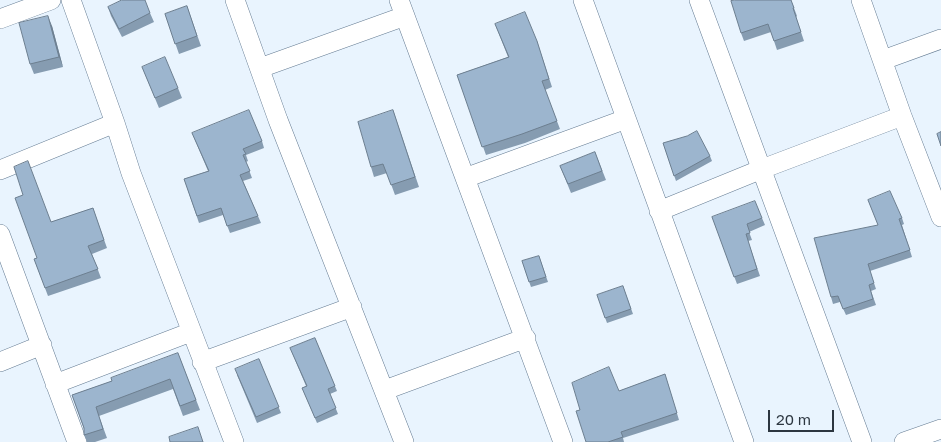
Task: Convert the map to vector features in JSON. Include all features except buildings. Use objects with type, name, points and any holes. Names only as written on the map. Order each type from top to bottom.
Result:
[{"type":"street","points":[[0,19],[51,0]]},
{"type":"street","points":[[71,0],[131,173],[234,442]]},
{"type":"street","points":[[235,0],[278,120],[404,442]]},
{"type":"street","points":[[583,0],[744,442]]},
{"type":"street","points":[[699,0],[862,442]]},
{"type":"street","points":[[861,0],[902,116],[941,217]]},
{"type":"street","points":[[260,68],[402,8],[564,442]]},
{"type":"street","points":[[883,60],[941,39]]},
{"type":"street","points":[[659,211],[762,169],[902,116]]},
{"type":"street","points":[[465,178],[626,119]]},
{"type":"street","points":[[0,170],[115,123]]},
{"type":"street","points":[[0,234],[78,442]]},
{"type":"street","points":[[202,362],[352,307]]},
{"type":"street","points":[[55,384],[191,332]]},
{"type":"street","points":[[385,390],[526,338]]},
{"type":"street","points":[[0,362],[42,345]]},
{"type":"street","points":[[904,442],[941,429]]}]
